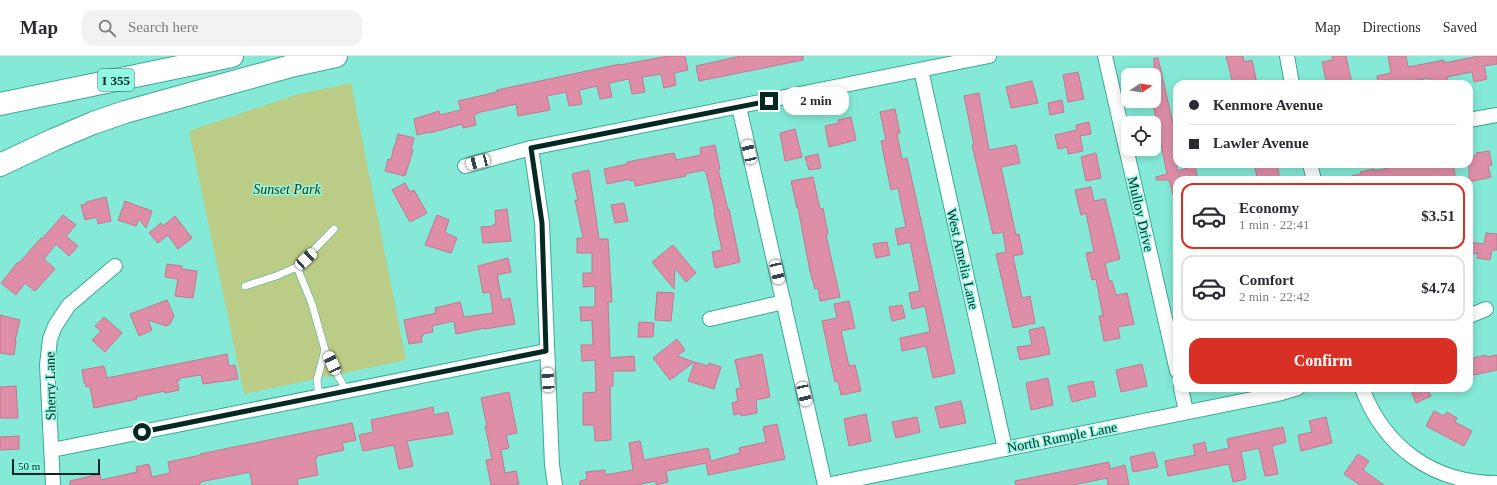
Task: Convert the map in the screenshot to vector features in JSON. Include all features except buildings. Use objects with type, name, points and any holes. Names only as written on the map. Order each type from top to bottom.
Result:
[{"type":"highway","name":"I 355","points":[[0,104],[232,56]]},
{"type":"highway","points":[[0,165],[92,123],[125,112],[295,65],[336,56]]},
{"type":"street","points":[[465,166],[531,148],[989,56]]},
{"type":"street","name":"Mulloy Drive","points":[[1105,56],[1173,354]]},
{"type":"street","points":[[1287,56],[1291,80]]},
{"type":"street","name":"West Amelia Lane","points":[[921,70],[1005,449]]},
{"type":"street","points":[[739,107],[825,485]]},
{"type":"street","points":[[1473,119],[1497,115]]},
{"type":"street","points":[[531,148],[542,223],[546,351],[552,465],[555,485]]},
{"type":"street","name":"Sherry Lane","points":[[53,485],[47,365],[50,338],[70,305],[115,266]]},
{"type":"street","points":[[710,319],[784,302]]},
{"type":"street","points":[[1473,314],[1486,309]]},
{"type":"street","points":[[52,450],[546,351]]},
{"type":"street","points":[[1182,392],[1186,412]]},
{"type":"street","name":"North Rumple Lane","points":[[825,485],[1285,392]]},
{"type":"street","points":[[1364,392],[1379,423],[1402,449],[1414,459],[1431,469],[1461,480],[1497,483]]},
{"type":"lane","points":[[245,286],[276,276],[297,266],[334,229]]},
{"type":"lane","points":[[297,266],[312,304],[326,350],[338,376],[347,390]]},
{"type":"lane","points":[[319,396],[317,380],[326,350]]},
{"type":"green space","name":"Sunset Park","points":[[351,83],[406,360],[244,394],[189,131],[295,95]]},
{"type":"route","points":[[142,432],[546,351],[542,223],[531,148],[769,101]]}]
